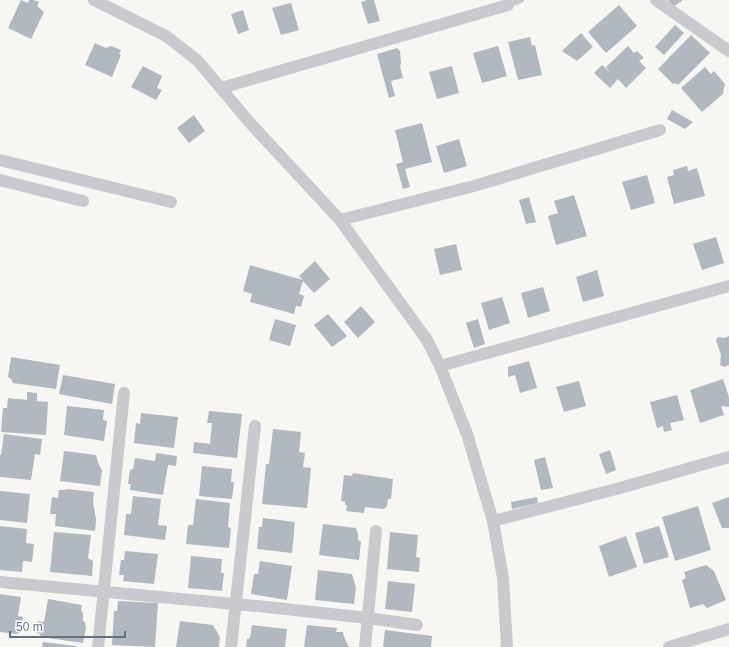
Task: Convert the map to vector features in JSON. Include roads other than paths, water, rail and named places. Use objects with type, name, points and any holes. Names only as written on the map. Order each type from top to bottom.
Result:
[{"type":"street","points":[[94,0],[166,36],[197,60],[251,124],[340,220],[427,340],[440,366],[467,434],[493,521],[503,578],[507,647]]},
{"type":"street","points":[[656,0],[729,51]]},
{"type":"street","points":[[221,88],[508,5]]},
{"type":"street","points":[[340,220],[474,186],[660,130]]},
{"type":"street","points":[[0,160],[171,202]]},
{"type":"street","points":[[0,180],[83,201]]},
{"type":"street","points":[[440,366],[729,286]]},
{"type":"street","points":[[98,647],[124,392]]},
{"type":"street","points":[[231,647],[255,426]]},
{"type":"street","points":[[493,521],[620,488],[729,457]]},
{"type":"street","points":[[365,647],[376,531]]},
{"type":"street","points":[[0,582],[368,618],[416,626]]},
{"type":"street","points":[[670,647],[729,630]]},
{"type":"lane","points":[[508,5],[521,0]]}]
